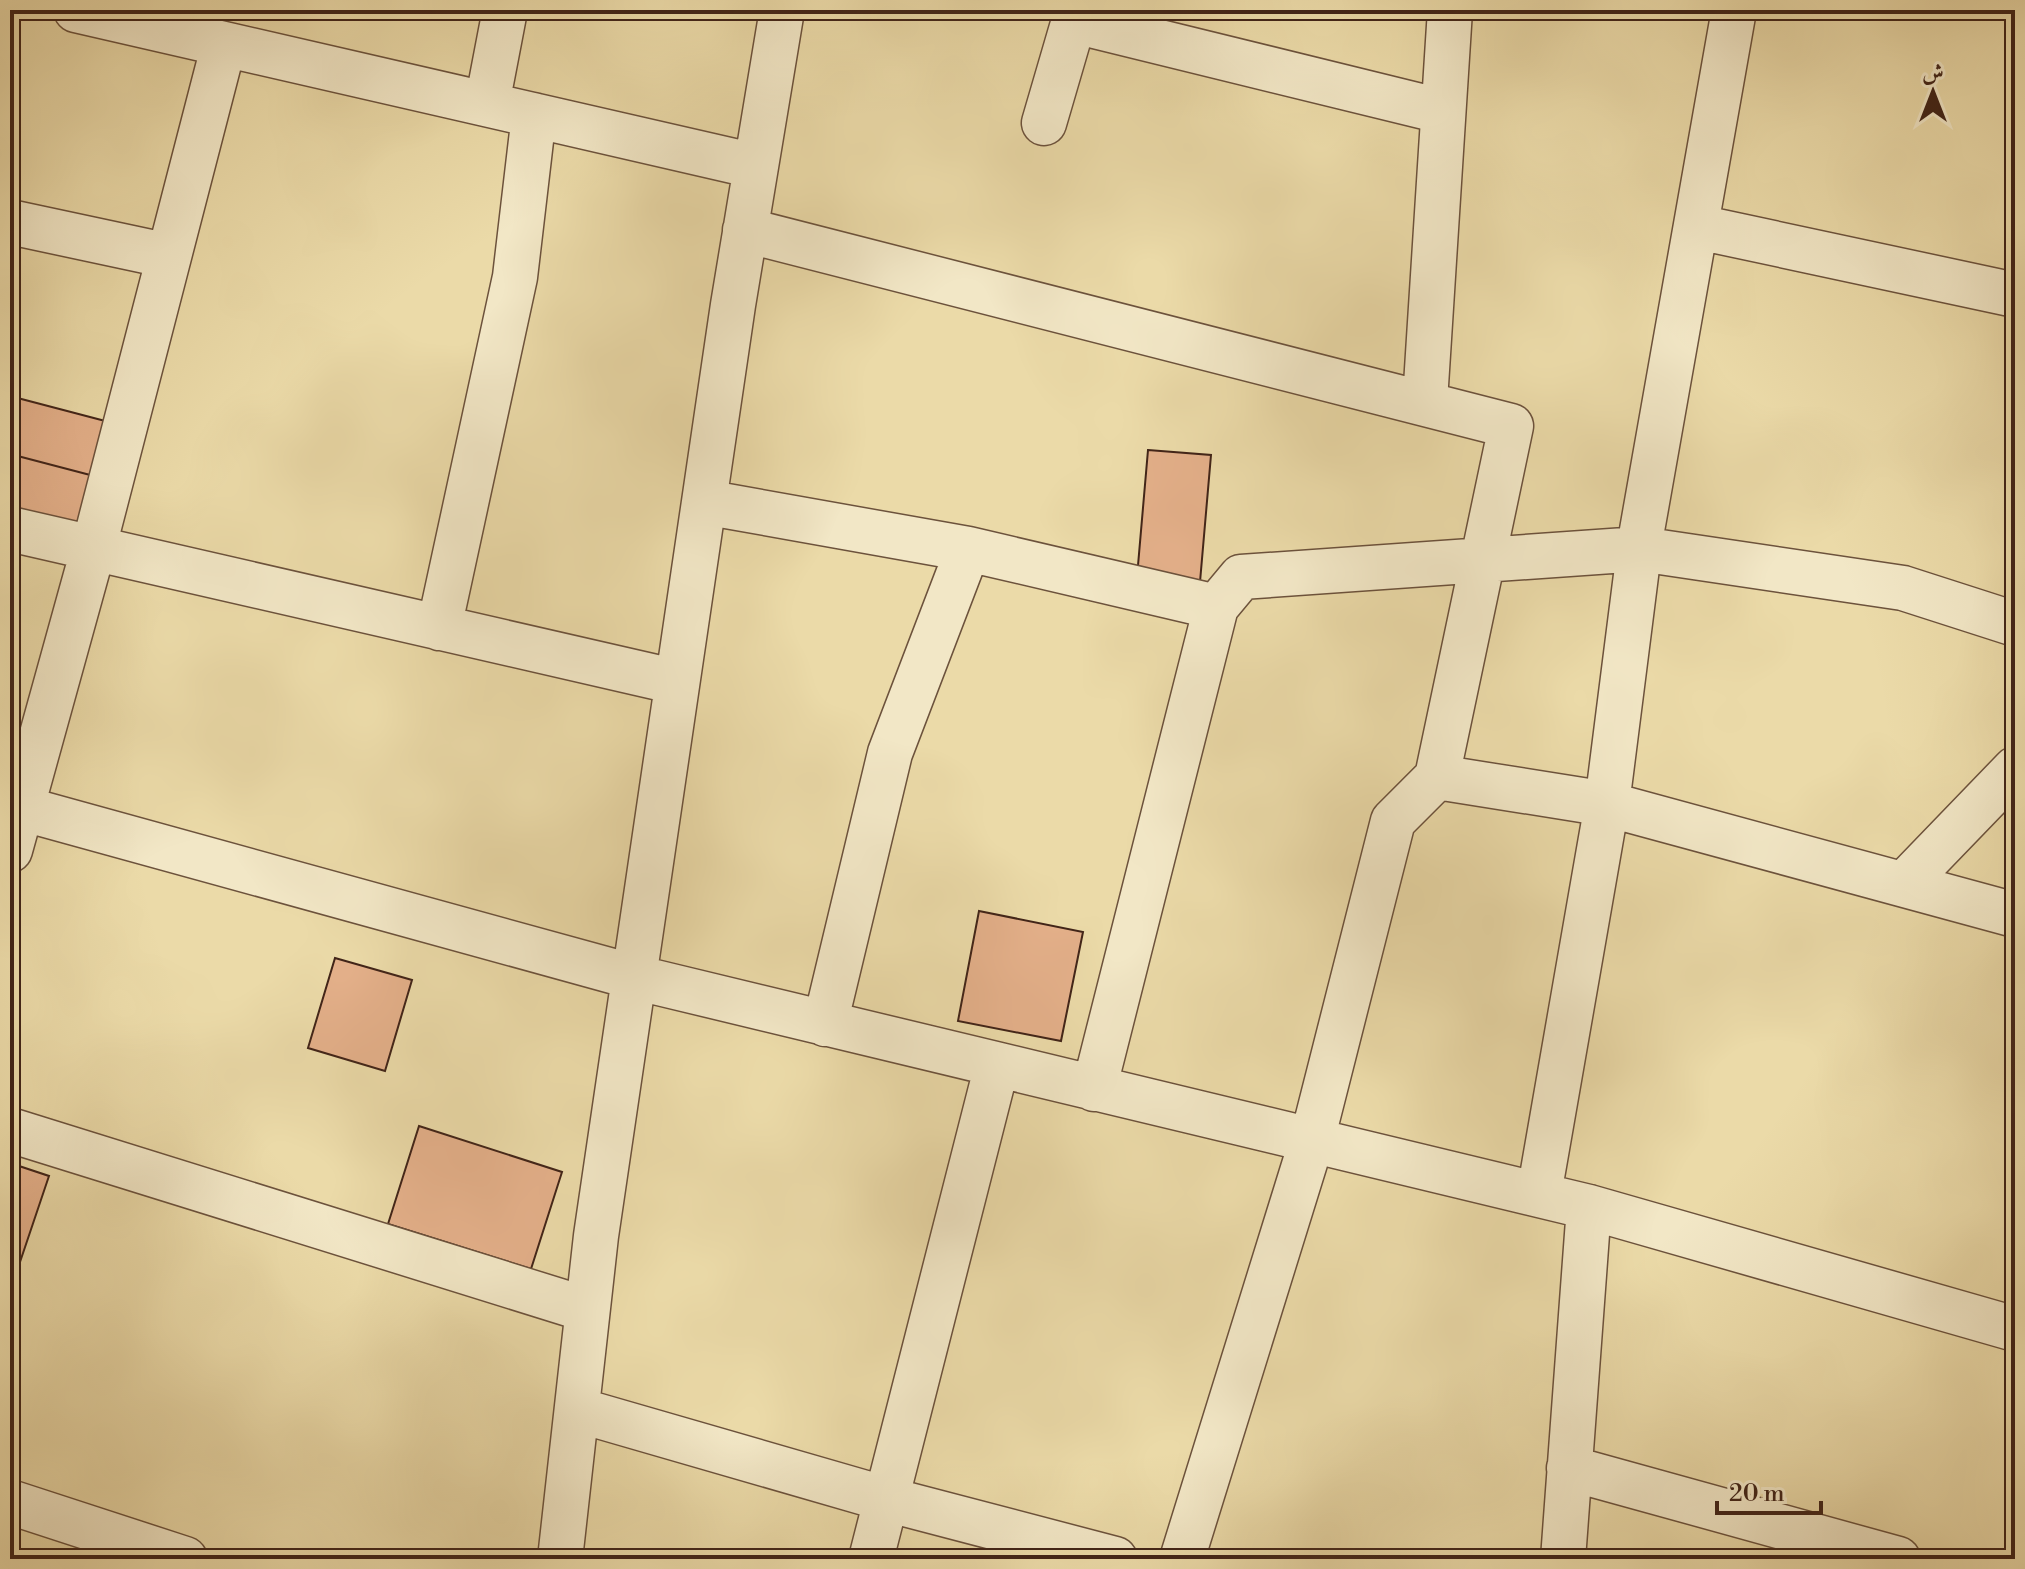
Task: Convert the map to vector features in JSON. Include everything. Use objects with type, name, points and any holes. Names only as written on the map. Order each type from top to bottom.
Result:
[{"type":"street","points":[[76,10],[755,166]]},
{"type":"street","points":[[487,104],[505,10]]},
{"type":"street","points":[[560,1559],[578,1410],[585,1309],[745,230],[782,10]]},
{"type":"street","points":[[1425,401],[1441,111],[1450,10]]},
{"type":"street","points":[[1539,1194],[1607,804],[1640,549],[1734,10]]},
{"type":"street","points":[[1044,123],[1075,16],[1441,111]]},
{"type":"street","points":[[10,850],[15,807],[93,550],[224,44]]},
{"type":"street","points":[[439,628],[515,277],[534,115]]},
{"type":"street","points":[[10,222],[169,256]]},
{"type":"street","points":[[1698,227],[2015,295]]},
{"type":"street","points":[[745,230],[1425,401],[1511,426],[1485,561],[1437,777],[1393,821],[1312,1140],[1182,1559]]},
{"type":"street","points":[[704,502],[968,549],[1216,607]]},
{"type":"street","points":[[10,529],[677,682]]},
{"type":"street","points":[[825,1024],[890,753],[968,549]]},
{"type":"street","points":[[1094,1089],[1216,607],[1241,577],[1640,549],[1903,588],[2015,624]]},
{"type":"street","points":[[1904,884],[2015,769]]},
{"type":"street","points":[[1437,777],[1607,804],[2015,915]]},
{"type":"street","points":[[15,807],[634,977],[1589,1207],[2015,1329]]},
{"type":"street","points":[[871,1559],[997,1065]]},
{"type":"street","points":[[10,1130],[585,1309]]},
{"type":"street","points":[[1563,1559],[1589,1207]]},
{"type":"street","points":[[578,1410],[886,1499],[1115,1559]]},
{"type":"street","points":[[1569,1468],[1898,1559]]},
{"type":"street","points":[[10,1502],[185,1559]]},
{"type":"building","points":[[435,10],[484,10],[483,17]]},
{"type":"building","points":[[10,396],[109,422],[94,476],[10,454]]},
{"type":"building","points":[[1148,450],[1211,455],[1200,582],[1137,577]]},
{"type":"building","points":[[10,454],[94,476],[79,534],[10,515]]},
{"type":"building","points":[[979,911],[1083,932],[1061,1041],[958,1021]]},
{"type":"building","points":[[335,958],[412,980],[385,1071],[308,1048]]},
{"type":"building","points":[[419,1126],[562,1172],[531,1269],[388,1224]]},
{"type":"building","points":[[10,1163],[49,1176],[20,1262],[10,1258]]}]
